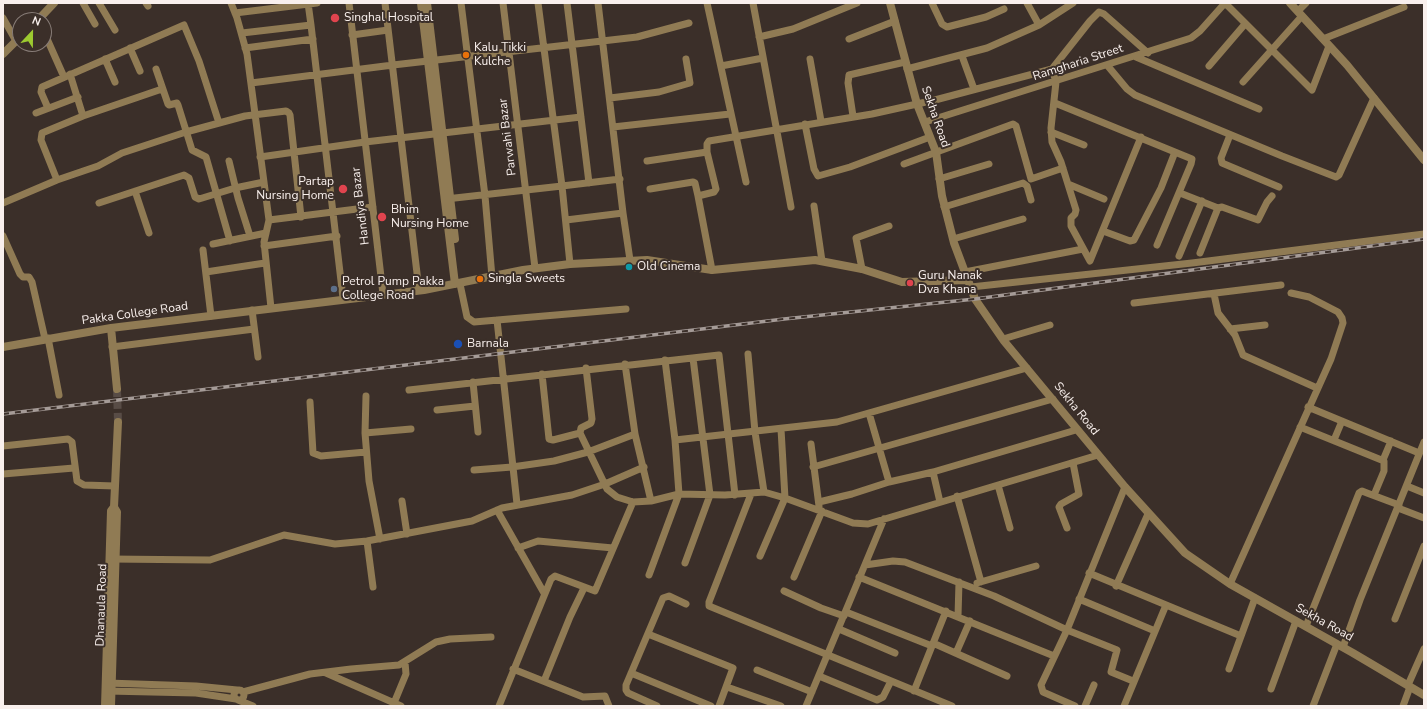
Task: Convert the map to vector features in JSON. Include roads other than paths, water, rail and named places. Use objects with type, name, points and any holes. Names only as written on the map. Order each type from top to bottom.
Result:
[{"type":"street","points":[[46,12],[54,3]]},
{"type":"street","points":[[83,3],[95,24]]},
{"type":"street","points":[[99,3],[115,30]]},
{"type":"street","points":[[231,3],[242,33],[245,48],[269,220],[264,246],[270,308],[419,290],[535,268],[630,260],[659,261],[712,270],[798,260],[822,261],[862,268],[902,282],[968,280],[1095,273],[1192,263],[1424,234]]},
{"type":"street","points":[[235,13],[317,3]]},
{"type":"street","name":"Handiya Bazar","points":[[349,3],[383,294]]},
{"type":"street","points":[[385,3],[419,290]]},
{"type":"street","points":[[421,3],[432,61]]},
{"type":"street","points":[[427,3],[457,284],[465,313],[469,320],[474,322],[626,309]]},
{"type":"street","points":[[462,3],[485,196],[492,277]]},
{"type":"street","name":"Parwahi Bazar","points":[[503,3],[535,268]]},
{"type":"street","points":[[538,3],[552,120],[562,186],[570,264]]},
{"type":"street","points":[[567,3],[589,183]]},
{"type":"street","points":[[598,3],[630,260]]},
{"type":"street","points":[[707,3],[746,182]]},
{"type":"street","points":[[753,3],[791,207]]},
{"type":"street","points":[[759,37],[793,29],[857,3]]},
{"type":"street","name":"Sekha Road","points":[[890,3],[917,104],[936,152],[944,208],[953,239],[975,299],[1003,339],[1053,398],[1076,430],[1124,487],[1186,553],[1230,584],[1306,626],[1424,695]]},
{"type":"street","points":[[932,3],[942,24],[947,27],[986,17],[1004,9]]},
{"type":"street","points":[[1027,3],[1039,25]]},
{"type":"street","points":[[853,116],[848,83],[850,76],[962,56],[987,48],[1039,25],[1073,3]]},
{"type":"street","points":[[1225,3],[1312,90],[1329,46]]},
{"type":"street","name":"Ramgharia Street","points":[[925,122],[1136,57],[1191,38],[1200,31],[1225,3]]},
{"type":"street","points":[[1290,3],[1374,98],[1424,160]]},
{"type":"street","points":[[1243,82],[1272,51],[1306,3]]},
{"type":"street","points":[[308,4],[337,236],[343,298]]},
{"type":"street","points":[[1323,39],[1404,7]]},
{"type":"street","points":[[698,196],[714,192],[716,189],[707,152],[707,144],[709,141],[821,121],[872,114],[917,104],[1052,69],[1090,21],[1099,12],[1107,16],[1148,53]]},
{"type":"street","points":[[3,18],[12,31]]},
{"type":"street","points":[[849,39],[895,21]]},
{"type":"street","points":[[251,83],[356,69],[637,37],[689,23]]},
{"type":"street","points":[[1208,66],[1245,24]]},
{"type":"street","points":[[242,33],[311,25]]},
{"type":"street","points":[[48,108],[41,88],[104,59],[181,26],[185,26],[211,96],[219,123]]},
{"type":"street","points":[[352,35],[388,30]]},
{"type":"street","points":[[245,48],[312,39]]},
{"type":"street","points":[[3,54],[12,45]]},
{"type":"street","points":[[52,47],[78,97],[84,116]]},
{"type":"street","points":[[130,48],[140,71]]},
{"type":"street","points":[[962,56],[974,89]]},
{"type":"street","points":[[1136,57],[1259,109]]},
{"type":"street","points":[[721,66],[763,58]]},
{"type":"street","points":[[104,59],[115,82]]},
{"type":"street","points":[[610,98],[659,92],[690,83],[686,59]]},
{"type":"street","points":[[810,59],[821,121]]},
{"type":"street","points":[[1107,66],[1135,96],[1282,156],[1337,176],[1374,98]]},
{"type":"street","points":[[156,69],[168,105],[178,104],[186,132],[194,152],[203,154],[206,157],[230,240]]},
{"type":"street","points":[[1052,69],[1056,82],[1051,132],[1052,142],[1063,168],[1076,210],[1071,220],[1071,226],[1095,273]]},
{"type":"street","points":[[57,180],[42,140],[42,133],[84,116],[162,89]]},
{"type":"street","points":[[36,113],[78,97]]},
{"type":"street","points":[[1055,103],[1141,137],[1192,160],[1157,245]]},
{"type":"street","points":[[3,203],[57,180],[98,166],[122,153],[186,132],[255,114],[289,112],[301,217]]},
{"type":"street","points":[[613,127],[730,114]]},
{"type":"street","points":[[260,157],[366,142],[581,117]]},
{"type":"street","points":[[805,124],[814,169],[818,176],[850,167],[930,137]]},
{"type":"street","points":[[904,164],[1013,124],[1016,126],[1031,179],[1063,168]]},
{"type":"street","points":[[1051,132],[1084,145]]},
{"type":"street","points":[[1230,135],[1221,158],[1222,163],[1279,187]]},
{"type":"street","points":[[1090,261],[1141,137]]},
{"type":"street","points":[[646,161],[707,152]]},
{"type":"street","points":[[1103,231],[1130,241],[1134,240],[1160,188],[1175,152]]},
{"type":"street","points":[[229,161],[235,188],[250,236]]},
{"type":"street","points":[[940,180],[989,164]]},
{"type":"street","points":[[99,203],[184,175],[189,178],[196,199],[235,188],[264,182]]},
{"type":"street","points":[[448,199],[485,196],[620,179]]},
{"type":"street","points":[[650,189],[693,182],[695,183],[712,270]]},
{"type":"street","points":[[944,208],[1023,183],[1027,186],[1031,200]]},
{"type":"street","points":[[1068,184],[1104,199]]},
{"type":"street","points":[[135,191],[149,233]]},
{"type":"street","points":[[1180,192],[1218,208],[1222,206],[1257,220],[1272,196]]},
{"type":"street","points":[[1179,256],[1202,201]]},
{"type":"street","points":[[814,206],[822,261]]},
{"type":"street","points":[[269,220],[373,207]]},
{"type":"street","points":[[1200,253],[1218,208]]},
{"type":"street","points":[[566,220],[623,213]]},
{"type":"street","points":[[953,239],[1023,220]]},
{"type":"street","points":[[862,268],[856,238],[889,226]]},
{"type":"street","points":[[213,244],[266,233]]},
{"type":"street","points":[[3,236],[20,274],[23,277],[29,277],[32,282],[59,395]]},
{"type":"street","points":[[264,246],[337,236]]},
{"type":"street","points":[[968,280],[1083,249]]},
{"type":"street","points":[[203,250],[211,316]]},
{"type":"street","points":[[206,272],[265,262]]},
{"type":"street","points":[[1134,303],[1281,285]]},
{"type":"street","points":[[1230,584],[1308,407],[1331,359],[1343,320],[1340,313],[1331,308],[1309,297],[1291,293]]},
{"type":"street","points":[[1214,294],[1218,313],[1230,329],[1245,357],[1317,388]]},
{"type":"street","name":"Pakka College Road","points":[[3,347],[46,338],[111,328],[270,308]]},
{"type":"street","points":[[252,310],[258,358]]},
{"type":"street","points":[[497,320],[517,504]]},
{"type":"street","points":[[1230,329],[1264,324]]},
{"type":"street","points":[[1003,339],[1050,325]]},
{"type":"street","points":[[111,328],[116,390]]},
{"type":"street","points":[[112,347],[254,329]]},
{"type":"street","points":[[748,354],[755,432],[764,492]]},
{"type":"street","points":[[409,390],[586,368],[693,358],[706,355],[721,356],[735,495]]},
{"type":"street","points":[[685,563],[710,495],[693,358]]},
{"type":"street","points":[[649,575],[679,494],[676,440],[665,360]]},
{"type":"street","points":[[625,364],[635,434],[651,501]]},
{"type":"street","points":[[586,368],[592,419],[591,423],[581,428],[580,433],[605,484],[614,495],[633,502],[651,501],[679,494],[735,495],[764,492],[821,510],[858,524],[868,524],[957,496],[1098,455]]},
{"type":"street","points":[[676,440],[838,422],[1027,368]]},
{"type":"street","points":[[542,374],[549,439],[552,440],[580,433]]},
{"type":"street","points":[[473,382],[478,432]]},
{"type":"street","points":[[366,396],[366,452],[369,481],[380,539]]},
{"type":"street","points":[[813,467],[1053,398]]},
{"type":"street","points":[[310,402],[313,453],[321,456],[366,452]]},
{"type":"street","points":[[437,410],[476,406]]},
{"type":"street","points":[[1308,407],[1419,453]]},
{"type":"street","points":[[869,413],[889,482]]},
{"type":"street","points":[[1334,440],[1342,421]]},
{"type":"street","name":"Dhanaula Road","points":[[105,706],[108,687],[113,558],[117,512],[114,507],[118,422]]},
{"type":"street","points":[[1300,427],[1383,460],[1386,464],[1374,495]]},
{"type":"street","points":[[365,433],[411,429]]},
{"type":"street","points":[[760,556],[785,498],[781,429]]},
{"type":"street","points":[[819,502],[852,494],[889,482],[933,472],[1076,430]]},
{"type":"street","points":[[474,470],[512,467],[554,461],[588,452],[635,434]]},
{"type":"street","points":[[3,446],[68,439],[72,442],[74,468],[76,477],[80,484],[115,486]]},
{"type":"street","points":[[1383,460],[1391,441]]},
{"type":"street","points":[[1313,706],[1360,600],[1424,442]]},
{"type":"street","points":[[794,576],[821,510],[813,467],[811,444]]},
{"type":"street","points":[[1067,528],[1059,507],[1060,504],[1079,494],[1073,463]]},
{"type":"street","points":[[113,558],[210,560],[284,535],[335,544],[380,539],[472,521],[497,510],[517,504],[562,498],[605,484],[644,467]]},
{"type":"street","points":[[3,474],[74,468]]},
{"type":"street","points":[[933,472],[940,502]]},
{"type":"street","points":[[998,485],[1010,528]]},
{"type":"street","points":[[1407,486],[1424,493]]},
{"type":"street","points":[[1075,706],[1062,704],[1043,692],[1041,689],[1054,656],[1067,630],[1124,487]]},
{"type":"street","points":[[1306,626],[1360,493],[1363,492],[1374,495],[1424,518]]},
{"type":"street","points":[[750,494],[709,605],[952,706]]},
{"type":"street","points":[[957,496],[981,582]]},
{"type":"street","points":[[402,501],[407,534]]},
{"type":"street","points":[[499,706],[544,593],[554,576],[595,591],[633,502]]},
{"type":"street","points":[[497,510],[544,593]]},
{"type":"street","points":[[1116,586],[1148,514]]},
{"type":"street","points":[[806,706],[884,519]]},
{"type":"street","points":[[367,541],[373,587]]},
{"type":"street","points":[[518,548],[538,541],[613,548]]},
{"type":"street","points":[[1396,619],[1424,546]]},
{"type":"street","points":[[865,565],[893,561],[906,562],[970,586],[1067,630],[1117,650],[1111,672],[1133,681]]},
{"type":"street","points":[[970,586],[1036,566]]},
{"type":"street","points":[[1089,573],[1116,586],[1241,636]]},
{"type":"street","points":[[859,578],[946,611],[1054,656]]},
{"type":"street","points":[[958,616],[959,582]]},
{"type":"street","points":[[544,681],[570,617],[584,588]]},
{"type":"street","points":[[784,591],[821,608],[845,614],[933,644],[1007,676]]},
{"type":"street","points":[[657,706],[649,704],[627,691],[625,687],[665,597],[668,596],[686,604]]},
{"type":"street","points":[[1229,668],[1255,598]]},
{"type":"street","points":[[1079,599],[1155,630]]},
{"type":"street","points":[[1124,706],[1133,681],[1166,605]]},
{"type":"street","points":[[914,691],[946,611]]},
{"type":"street","points":[[956,653],[970,621]]},
{"type":"street","points":[[1270,689],[1296,621]]},
{"type":"street","points":[[839,629],[895,653]]},
{"type":"street","points":[[648,634],[733,668],[719,706]]},
{"type":"street","points":[[108,687],[196,686],[240,691],[297,677],[325,672],[399,665],[436,642],[450,639],[491,636]]},
{"type":"street","points":[[1403,706],[1409,686],[1424,649]]},
{"type":"street","points":[[325,672],[397,704],[406,674],[405,662]]},
{"type":"street","points":[[513,669],[583,697],[605,696],[609,706]]},
{"type":"street","points":[[757,670],[812,692]]},
{"type":"street","points":[[631,673],[711,706]]},
{"type":"street","points":[[819,676],[878,700],[883,697],[890,681]]},
{"type":"street","points":[[1085,706],[1094,685]]},
{"type":"street","points":[[108,687],[196,693],[235,699],[253,706]]},
{"type":"street","name":"Dhanaula Road","points":[[108,687],[111,706]]},
{"type":"street","points":[[727,687],[781,706]]},
{"type":"street","points":[[230,706],[235,699],[243,697],[240,691]]},
{"type":"tunnel","points":[[117,389],[118,422]]},
{"type":"railway","points":[[3,414],[784,319],[975,299],[1424,239]]},
{"type":"place","name":"Singhal Hospital","points":[[335,18]]},
{"type":"place","name":"Kalu Tikki Kulche","points":[[466,55]]},
{"type":"place","name":"Partap Nursing Home","points":[[343,189]]},
{"type":"place","name":"Bhim Nursing Home","points":[[382,217]]},
{"type":"place","name":"Old Cinema","points":[[629,267]]},
{"type":"place","name":"Singla Sweets","points":[[480,279]]},
{"type":"place","name":"Guru Nanak Dva Khana","points":[[910,283]]},
{"type":"place","name":"Petrol Pump Pakka College Road","points":[[334,289]]},
{"type":"place","name":"Barnala","points":[[458,344]]}]
